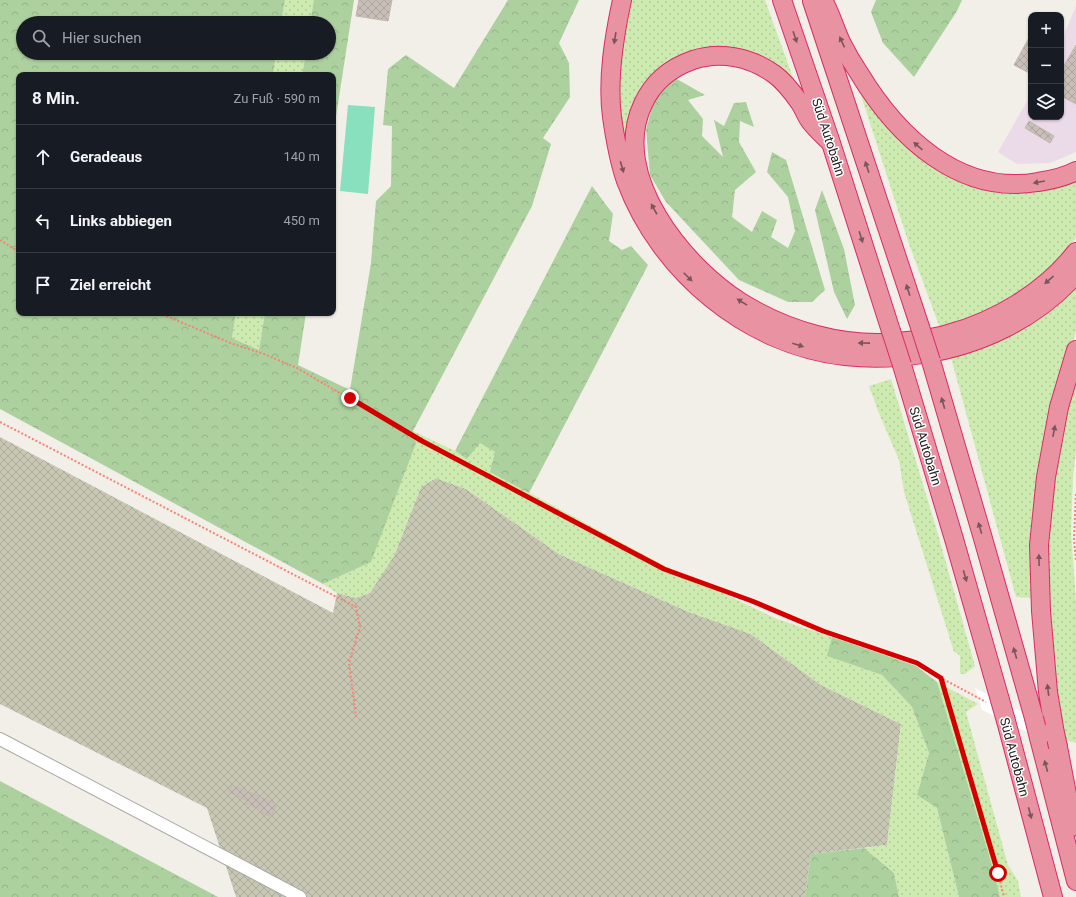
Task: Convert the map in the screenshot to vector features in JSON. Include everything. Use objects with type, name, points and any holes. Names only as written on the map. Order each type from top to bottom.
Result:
[{"type":"highway","points":[[622,0],[613,53],[611,84],[612,115],[617,148],[626,180],[640,213],[658,242],[681,270],[704,293],[731,313],[759,329],[786,341],[817,350],[844,356],[873,358],[906,357],[937,352],[964,345],[992,334],[1022,319],[1052,298],[1076,274]]},
{"type":"highway","name":"Süd Autobahn","points":[[782,0],[831,143],[902,364],[1006,721],[1052,897]]},
{"type":"highway","name":"Süd Autobahn","points":[[812,0],[931,361],[1034,718],[1075,876]]},
{"type":"highway","points":[[823,0],[842,44],[877,102],[899,128],[924,151],[950,167],[978,179],[1000,183],[1023,185],[1050,180],[1076,171]]},
{"type":"highway","points":[[831,143],[811,122],[799,101],[787,86],[775,75],[745,59],[728,56],[712,56],[681,64],[662,78],[647,95],[640,109],[634,139],[639,173],[647,196],[676,244],[695,265],[716,284],[740,302],[765,316],[812,334],[858,343],[888,343],[918,340],[948,334],[975,325],[1024,300],[1051,278],[1076,252]]},
{"type":"highway","points":[[1075,876],[1071,815],[1048,692],[1041,611],[1039,545],[1046,476],[1054,430],[1059,407],[1076,350]]},
{"type":"lane","points":[[0,739],[300,897]]},
{"type":"path","points":[[0,240],[16,250]]},
{"type":"path","points":[[166,316],[233,344],[264,354],[297,368],[422,441],[664,569],[752,601],[823,631],[917,663],[941,678],[1004,897]]},
{"type":"path","points":[[0,422],[356,607],[360,627],[349,663],[356,717]]},
{"type":"path","points":[[1076,494],[1074,539],[1076,561]]},
{"type":"shaded area","points":[[1076,6],[1076,152],[1050,163],[1017,164],[998,152],[1028,99],[1028,120],[1064,120],[1064,35]]},
{"type":"shaded area","points":[[0,437],[333,613],[337,593],[357,598],[394,556],[421,487],[436,478],[466,489],[559,554],[689,612],[751,634],[821,685],[901,724],[887,845],[811,854],[805,897],[236,897],[207,808],[0,704]]},
{"type":"green space","points":[[0,0],[285,0],[282,16],[16,16],[16,60],[275,60],[273,72],[16,72],[16,316],[236,316],[232,338],[259,350],[265,316],[306,316],[298,365],[350,390],[371,263],[376,201],[391,186],[392,126],[383,125],[388,69],[406,55],[454,88],[508,0],[579,0],[559,43],[569,63],[570,97],[543,138],[551,144],[532,206],[413,431],[416,443],[371,562],[323,584],[0,409]]},
{"type":"green space","points":[[285,0],[314,0],[311,16],[282,16]]},
{"type":"green space","points":[[314,0],[354,0],[336,117],[336,72],[303,72],[305,60],[336,60],[336,16],[311,16]]},
{"type":"green space","points":[[629,0],[765,0],[796,86],[720,48],[649,82],[630,173],[617,104],[624,25]]},
{"type":"green space","points":[[876,0],[962,0],[957,11],[914,77],[883,43],[871,12]]},
{"type":"green space","points":[[275,60],[305,60],[303,72],[273,72]]},
{"type":"green space","points":[[675,78],[705,95],[688,100],[703,119],[702,136],[723,157],[714,120],[724,126],[734,103],[746,102],[754,127],[740,121],[739,142],[756,172],[735,190],[732,217],[752,232],[762,211],[777,220],[771,237],[788,248],[795,231],[788,197],[767,172],[772,152],[786,160],[825,290],[812,302],[788,302],[739,280],[666,202],[650,175],[646,130],[654,100]]},
{"type":"green space","points":[[856,80],[955,175],[1076,176],[1076,238],[1054,264],[1032,285],[1001,305],[964,321],[940,328],[909,244]]},
{"type":"green space","points":[[348,105],[375,107],[368,194],[340,191]]},
{"type":"green space","points":[[592,186],[613,214],[609,241],[622,250],[631,246],[648,265],[529,493],[490,472],[495,452],[480,443],[467,459],[455,451]]},
{"type":"green space","points":[[822,190],[844,249],[855,305],[847,319],[834,292],[815,210]]},
{"type":"green space","points":[[1076,286],[1076,332],[1059,382],[1034,598],[1016,597],[950,354]]},
{"type":"green space","points":[[236,316],[265,316],[259,350],[232,338]]},
{"type":"green space","points":[[1076,368],[1076,452],[1073,476],[1071,533],[1076,600],[1076,743],[1066,740],[1058,707],[1046,562],[1053,470]]},
{"type":"green space","points":[[891,379],[935,524],[975,666],[965,674],[961,674],[960,656],[954,652],[904,492],[899,460],[869,386]]},
{"type":"green space","points":[[413,431],[455,451],[467,459],[480,442],[495,452],[491,472],[663,565],[777,619],[832,637],[828,656],[882,675],[912,707],[929,753],[917,795],[937,808],[959,897],[899,897],[894,873],[864,848],[887,845],[901,724],[821,685],[751,634],[689,612],[559,554],[466,489],[436,478],[421,487],[394,556],[370,593],[357,598],[337,593],[323,584],[371,562]]},
{"type":"green space","points":[[832,637],[916,666],[937,682],[995,875],[1000,897],[959,897],[937,808],[917,795],[929,753],[912,707],[882,675],[827,656]]},
{"type":"green space","points":[[937,682],[978,704],[966,712],[1008,865],[1018,881],[1021,897],[1000,897],[995,875]]},
{"type":"green space","points":[[0,781],[218,897],[0,897]]},
{"type":"green space","points":[[864,848],[894,873],[899,897],[805,897],[811,854]]},
{"type":"pier","points":[[975,688],[1064,733],[1068,752],[982,710]]},
{"type":"building","points":[[359,0],[392,0],[388,21],[356,16]]},
{"type":"building","points":[[1028,39],[1028,72],[1014,65]]},
{"type":"building","points":[[1076,45],[1076,104],[1064,98],[1064,66]]},
{"type":"building","points":[[1029,121],[1054,136],[1050,143],[1025,128]]},
{"type":"building","points":[[232,785],[277,804],[271,817],[245,803],[246,800],[228,792]]},
{"type":"route","points":[[350,398],[422,441],[664,569],[752,601],[823,631],[917,663],[941,678],[998,873]]}]
